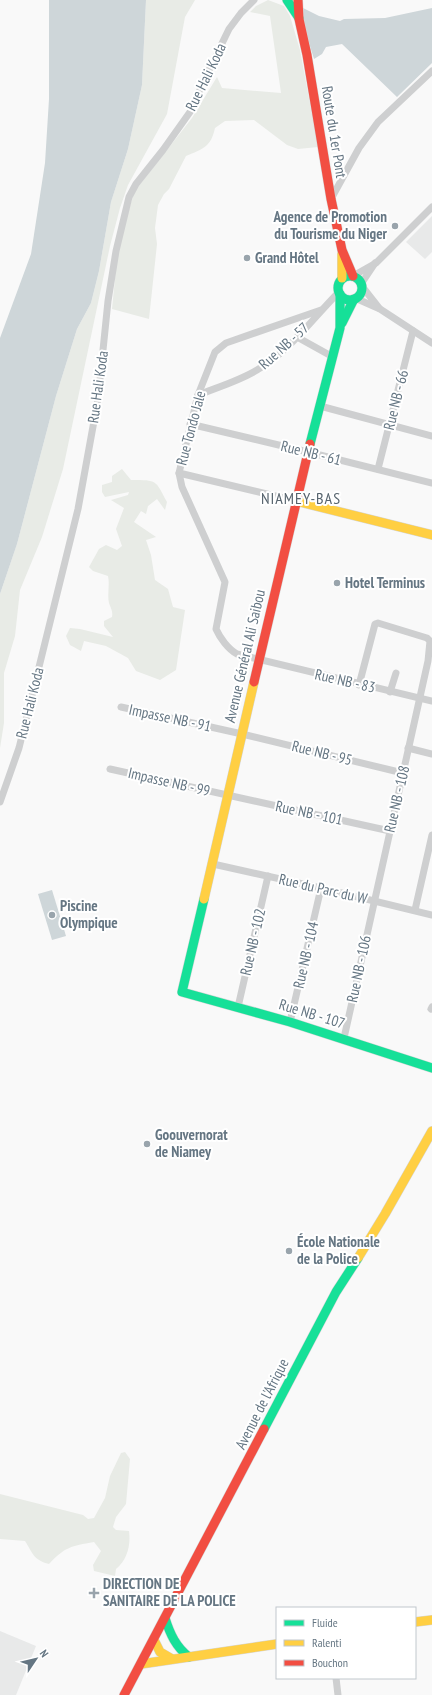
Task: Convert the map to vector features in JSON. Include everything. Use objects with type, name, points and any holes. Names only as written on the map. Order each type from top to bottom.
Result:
[{"type":"street","name":"Rue Hali Koda","points":[[0,802],[19,748],[78,509],[98,399],[108,301],[115,258],[129,197],[136,184],[163,150],[190,112],[210,68],[230,30],[241,13],[254,0]]},
{"type":"street","name":"Route du 1er Pont","points":[[287,0],[300,19]]},
{"type":"street","name":"Route du 1er Pont","points":[[298,0],[331,199],[342,250],[353,276]]},
{"type":"street","points":[[331,199],[359,148],[378,122],[432,71]]},
{"type":"street","points":[[354,299],[360,293],[361,285],[376,262],[432,207]]},
{"type":"street","name":"Route du 1er Pont","points":[[342,250],[342,278]]},
{"type":"street","points":[[376,262],[353,276],[342,278],[338,284],[339,293],[346,299],[354,299],[380,309],[432,343]]},
{"type":"street","points":[[353,276],[358,279],[380,309]]},
{"type":"street","name":"Rue Tondo Jale","points":[[258,661],[234,652],[218,634],[216,624],[225,582],[182,487],[179,473],[198,395],[215,352],[226,343],[321,310],[339,293]]},
{"type":"street","name":"Avenue Général Ali Saibou","points":[[339,293],[340,328]]},
{"type":"street","name":"Avenue Général Ali Saibou","points":[[182,992],[213,864],[258,661],[308,452],[340,328],[354,299]]},
{"type":"street","name":"Rue NB - 57","points":[[198,395],[247,376],[258,370],[297,337],[321,310]]},
{"type":"street","name":"Rue NB - 66","points":[[378,470],[413,331]]},
{"type":"street","points":[[297,337],[333,357]]},
{"type":"street","points":[[320,406],[432,436]]},
{"type":"street","name":"Rue NB - 61","points":[[190,424],[308,452],[432,484]]},
{"type":"street","points":[[179,473],[432,535]]},
{"type":"street","name":"Rue NB - 108","points":[[359,685],[376,623],[429,640],[431,643],[431,653],[419,698],[374,900]]},
{"type":"street","name":"Rue NB - 83","points":[[258,661],[432,701]]},
{"type":"street","points":[[390,692],[396,674]]},
{"type":"street","name":"Impasse NB - 91","points":[[121,707],[242,734]]},
{"type":"street","name":"Rue NB - 95","points":[[242,734],[403,773]]},
{"type":"street","points":[[408,748],[432,753]]},
{"type":"street","name":"Impasse NB - 99","points":[[110,769],[228,795]]},
{"type":"street","name":"Rue NB - 101","points":[[228,795],[390,831]]},
{"type":"street","points":[[415,910],[432,835]]},
{"type":"street","name":"Rue du Parc du W","points":[[213,864],[374,900],[432,915]]},
{"type":"street","name":"Rue NB - 102","points":[[238,1007],[268,876]]},
{"type":"street","name":"Rue NB - 104","points":[[290,1022],[321,888]]},
{"type":"street","name":"Rue NB - 106","points":[[344,1038],[374,900]]},
{"type":"street","name":"Rue NB - 107","points":[[182,992],[344,1038],[432,1068]]},
{"type":"street","name":"Avenue de l'Afrique","points":[[124,1695],[336,1292],[385,1214],[432,1131]]},
{"type":"street","points":[[165,1618],[172,1640],[179,1649],[189,1657]]},
{"type":"street","points":[[416,1622],[432,1620]]},
{"type":"street","points":[[154,1640],[158,1651],[164,1656],[172,1659]]},
{"type":"street","points":[[141,1664],[276,1644]]},
{"type":"street","points":[[336,1679],[338,1695]]},
{"type":"shaded area","points":[[49,0],[146,0],[142,85],[128,149],[111,202],[99,271],[91,303],[77,329],[56,396],[17,544],[0,594],[0,338],[31,254],[45,163],[49,99]]},
{"type":"shaded area","points":[[146,0],[195,0],[185,17],[167,114],[128,185],[120,208],[110,246],[63,469],[42,537],[20,590],[15,636],[4,673],[4,723],[0,748],[0,594],[17,544],[56,396],[77,329],[91,303],[99,271],[111,202],[128,149],[142,85]]},
{"type":"shaded area","points":[[268,0],[284,6],[290,16],[300,50],[318,147],[298,149],[287,145],[254,120],[225,121],[215,128],[209,143],[202,149],[186,156],[169,189],[164,194],[158,205],[155,228],[157,244],[149,319],[112,309],[118,248],[134,192],[192,118],[217,77],[222,88],[281,93],[270,16],[250,12],[256,6]]},
{"type":"shaded area","points":[[303,8],[319,16],[340,21],[344,19],[385,18],[432,8],[432,63],[397,97],[342,44],[326,47],[322,54],[314,59],[302,20]]},
{"type":"shaded area","points":[[432,216],[432,252],[425,259],[406,242]]},
{"type":"shaded area","points":[[122,469],[131,480],[146,480],[155,483],[167,502],[165,510],[157,499],[148,506],[146,514],[141,511],[134,522],[156,537],[146,540],[151,555],[155,580],[168,589],[173,607],[185,610],[176,670],[160,680],[136,671],[128,658],[106,646],[84,641],[81,651],[70,645],[66,636],[70,628],[113,637],[104,626],[104,621],[112,617],[108,600],[108,576],[93,571],[89,567],[99,549],[106,545],[117,550],[122,546],[116,529],[124,508],[111,500],[128,495],[129,492],[105,497],[102,492],[102,485],[112,482],[112,476]]},
{"type":"shaded area","name":"Piscine Olympique","points":[[52,890],[66,936],[52,940],[38,894]]},
{"type":"shaded area","points":[[125,1452],[130,1459],[126,1504],[116,1517],[113,1527],[116,1530],[129,1531],[129,1547],[123,1561],[116,1569],[115,1576],[94,1571],[93,1565],[101,1551],[94,1542],[69,1548],[49,1564],[40,1561],[32,1553],[25,1541],[0,1539],[0,1494],[83,1515],[88,1519],[94,1518],[105,1498],[110,1476],[121,1453]]},
{"type":"shaded area","points":[[0,1631],[36,1646],[16,1695],[0,1695]]},
{"type":"traffic: fast","points":[[287,0],[299,18]]},
{"type":"traffic: fast","points":[[350,276],[355,277],[361,283],[362,288],[361,293],[355,299],[350,300],[345,299],[339,293],[338,288],[339,283],[345,277],[350,276]]},
{"type":"traffic: fast","points":[[310,444],[340,328],[340,294]]},
{"type":"traffic: fast","points":[[342,323],[354,299]]},
{"type":"traffic: fast","points":[[204,899],[182,992],[290,1022],[432,1068]]},
{"type":"traffic: fast","points":[[264,1429],[336,1292],[358,1258]]},
{"type":"traffic: fast","points":[[165,1618],[174,1640],[180,1649],[189,1657]]},
{"type":"traffic: slow","points":[[342,254],[342,278]]},
{"type":"traffic: slow","points":[[296,501],[432,535]]},
{"type":"traffic: slow","points":[[204,899],[254,682]]},
{"type":"traffic: slow","points":[[358,1258],[432,1131]]},
{"type":"traffic: slow","points":[[416,1622],[432,1620]]},
{"type":"traffic: slow","points":[[154,1640],[160,1652],[172,1659]]},
{"type":"traffic: slow","points":[[141,1664],[276,1644]]},
{"type":"traffic: jam","points":[[298,0],[299,19],[307,55],[331,199],[342,250],[353,276]]},
{"type":"traffic: jam","points":[[254,682],[310,444]]},
{"type":"traffic: jam","points":[[124,1695],[264,1429]]},
{"type":"place","name":"Agence de Promotion du Tourisme du Niger","points":[[395,226]]},
{"type":"place","name":"Grand Hôtel","points":[[247,258]]},
{"type":"place","name":"Hotel Terminus","points":[[337,583]]},
{"type":"place","name":"Piscine Olympique","points":[[52,915]]},
{"type":"place","name":"Goouvernorat de Niamey","points":[[147,1144]]},
{"type":"place","name":"École Nationale de la Police","points":[[289,1251]]},
{"type":"place","name":"DIRECTION DE SANITAIRE DE LA POLICE","points":[[94,1593]]},
{"type":"district","name":"NIAMEY-BAS","points":[[301,498]]}]
